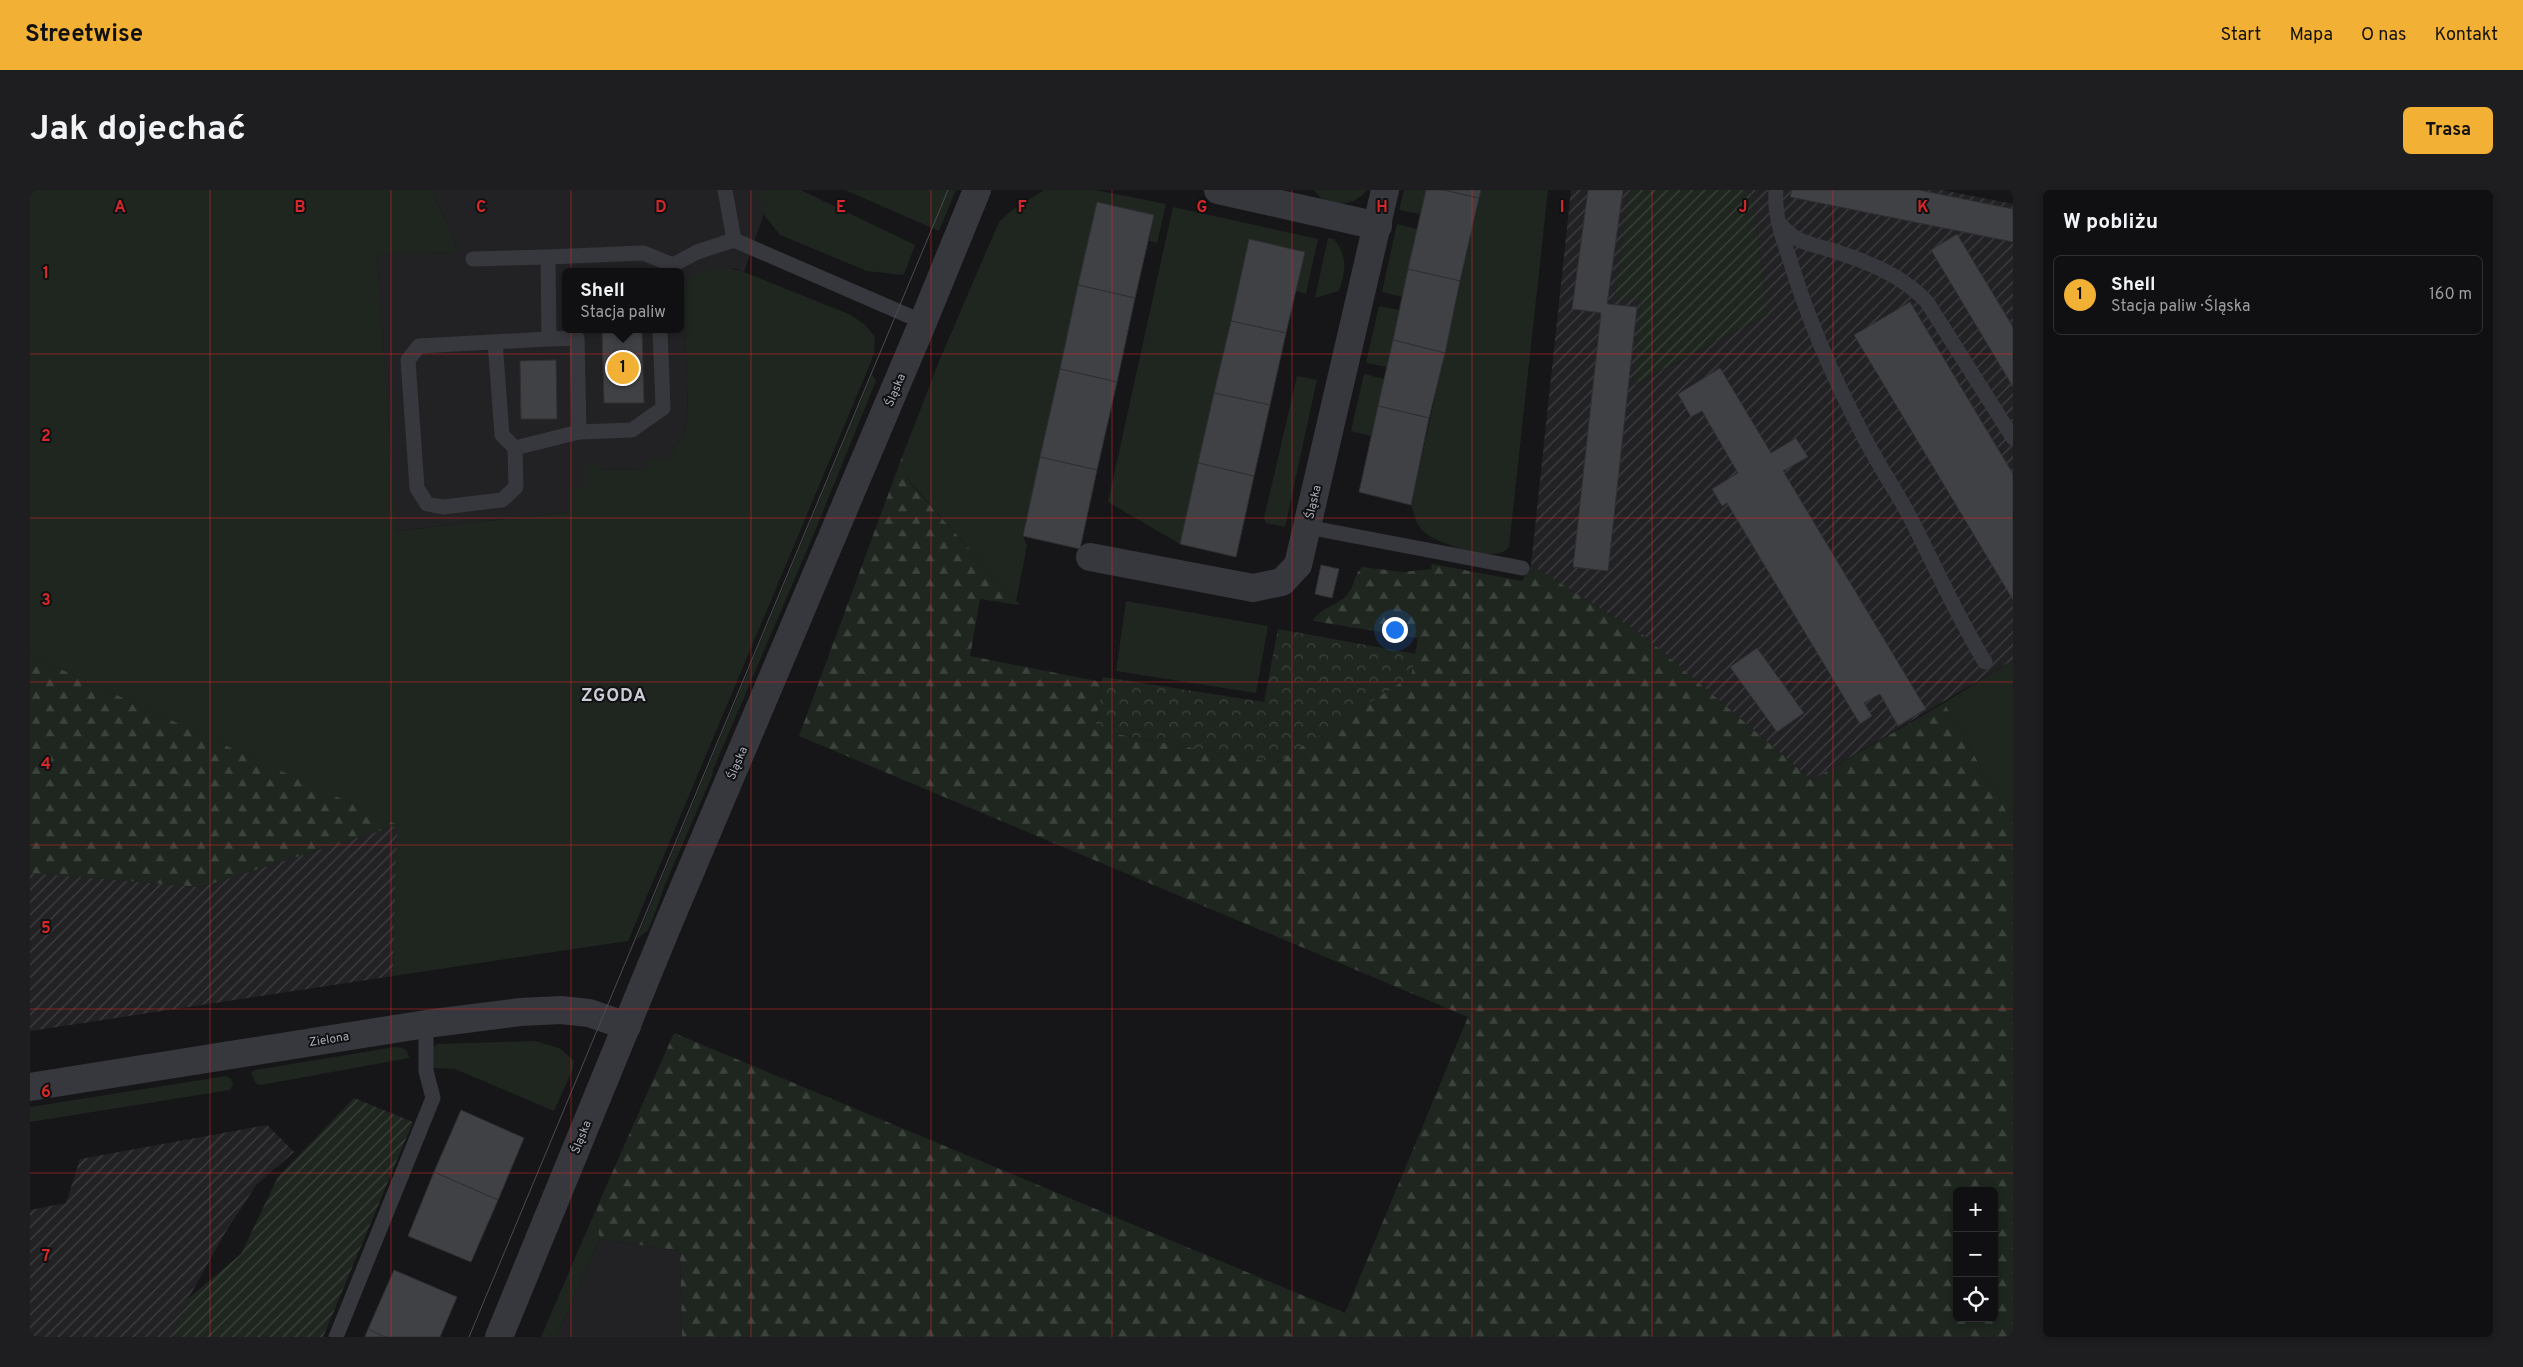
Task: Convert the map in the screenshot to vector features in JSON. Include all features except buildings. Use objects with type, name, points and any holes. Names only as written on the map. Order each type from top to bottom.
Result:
[{"type":"street","name":"Śląska","points":[[499,1337],[627,1026],[924,322],[977,190]]},
{"type":"street","points":[[1218,190],[1378,226]]},
{"type":"street","name":"Śląska","points":[[1090,557],[1253,588],[1282,582],[1298,565],[1386,190]]},
{"type":"street","name":"Zielona","points":[[30,1087],[426,1024],[520,1012],[561,1010],[589,1013],[627,1026]]},
{"type":"lane","points":[[726,190],[734,240]]},
{"type":"lane","points":[[1776,190],[1774,206],[1803,302],[1863,435],[1910,516],[1961,623],[1986,662]]},
{"type":"lane","points":[[1778,221],[1795,239],[1872,264],[1913,286],[1927,302],[2013,438]]},
{"type":"lane","points":[[473,259],[644,254],[672,268],[697,252],[734,240],[924,322]]},
{"type":"lane","points":[[548,257],[549,339]]},
{"type":"lane","points":[[515,448],[579,432],[632,430],[663,408],[660,333]]},
{"type":"lane","points":[[495,342],[502,435],[515,448],[516,487],[502,500],[443,507],[427,504],[417,488],[408,360],[420,346],[549,339],[577,338],[579,432]]},
{"type":"lane","points":[[1307,526],[1522,568]]},
{"type":"lane","points":[[336,1337],[433,1098],[426,1071],[426,1024]]},
{"type":"shaded area","points":[[432,190],[772,190],[744,272],[734,268],[684,292],[688,413],[685,431],[667,459],[649,469],[600,470],[569,512],[395,531],[377,253],[459,252]]},
{"type":"shaded area","points":[[1571,190],[1629,190],[1615,298],[1641,299],[1635,385],[1768,314],[1751,190],[1942,190],[2013,204],[2013,660],[1812,780],[1643,635],[1531,565]]},
{"type":"shaded area","points":[[398,825],[393,976],[30,1031],[30,873],[201,887]]},
{"type":"shaded area","points":[[267,1125],[294,1152],[257,1184],[225,1233],[188,1299],[172,1337],[30,1337],[30,1210],[66,1203],[80,1159]]},
{"type":"shaded area","points":[[600,1239],[680,1251],[682,1337],[556,1337]]},
{"type":"green space","points":[[30,190],[432,190],[459,252],[377,254],[396,531],[568,512],[568,489],[585,488],[585,462],[600,462],[600,470],[648,469],[648,461],[667,459],[685,431],[688,413],[684,292],[693,276],[700,272],[708,269],[726,268],[744,272],[851,315],[865,325],[875,337],[874,353],[868,369],[628,941],[393,976],[397,825],[30,655]]},
{"type":"green space","points":[[757,190],[801,190],[915,245],[905,272],[903,275],[867,271],[780,235],[764,215]]},
{"type":"green space","points":[[845,190],[956,190],[939,231]]},
{"type":"green space","points":[[1044,190],[1095,190],[1166,204],[1157,243],[1149,241],[1154,215],[1097,202],[1023,536],[1027,546],[1016,601],[910,482],[904,469],[902,457],[940,359],[999,222],[1011,211]]},
{"type":"green space","points":[[1314,190],[1367,190],[1353,201],[1337,204],[1325,203]]},
{"type":"green space","points":[[1404,190],[1426,190],[1420,214],[1399,210]]},
{"type":"green space","points":[[1481,190],[1548,190],[1509,547],[1501,553],[1492,554],[1459,548],[1428,535],[1418,524],[1411,505]]},
{"type":"green space","points":[[1629,190],[1751,190],[1768,314],[1634,385],[1641,300],[1615,298]]},
{"type":"green space","points":[[1173,207],[1318,239],[1306,294],[1296,291],[1305,252],[1249,239],[1180,544],[1108,502]]},
{"type":"green space","points":[[1397,224],[1417,229],[1402,297],[1382,292]]},
{"type":"green space","points":[[1328,238],[1334,239],[1342,252],[1344,258],[1343,276],[1339,291],[1315,298]]},
{"type":"green space","points":[[1379,306],[1399,310],[1387,367],[1366,363]]},
{"type":"green space","points":[[872,374],[876,381],[813,536],[664,887],[652,921],[648,930],[636,940]]},
{"type":"green space","points":[[1364,374],[1385,379],[1371,436],[1351,431]]},
{"type":"green space","points":[[1297,376],[1317,380],[1285,527],[1266,523],[1264,518]]},
{"type":"green space","points":[[902,457],[904,469],[910,483],[1020,605],[980,599],[970,656],[1102,682],[1095,730],[1276,763],[1411,675],[1418,638],[1313,621],[1321,612],[1347,595],[1357,573],[1362,567],[1403,572],[1431,569],[1432,564],[1522,581],[1531,565],[1643,635],[1812,780],[1944,703],[2013,823],[2013,1337],[682,1337],[680,1251],[600,1239],[596,1222],[597,1207],[674,1033],[1345,1313],[1468,1017],[799,736]]},
{"type":"green space","points":[[1126,601],[1268,626],[1256,693],[1116,671]]},
{"type":"green space","points":[[1278,629],[1416,654],[1411,676],[1276,763],[1095,730],[1103,677],[1264,702]]},
{"type":"green space","points":[[30,655],[398,825],[201,887],[30,873]]},
{"type":"green space","points":[[2013,660],[2013,823],[1944,703]]},
{"type":"green space","points":[[536,1041],[561,1049],[574,1061],[573,1069],[554,1111],[455,1069],[433,1068],[432,1048],[437,1044]]},
{"type":"green space","points":[[395,1047],[405,1049],[409,1058],[261,1085],[256,1084],[251,1073],[255,1070]]},
{"type":"green space","points":[[226,1076],[231,1079],[233,1085],[230,1090],[30,1122],[30,1107]]},
{"type":"green space","points":[[354,1098],[413,1122],[323,1337],[172,1337],[188,1299],[241,1254],[278,1177]]},
{"type":"green space","points":[[597,1207],[596,1222],[600,1239],[556,1337],[541,1337]]},
{"type":"tram line","points":[[469,1337],[948,190]]},
{"type":"place","name":"Shell","points":[[623,368]]},
{"type":"district","name":"ZGODA","points":[[614,695]]}]
